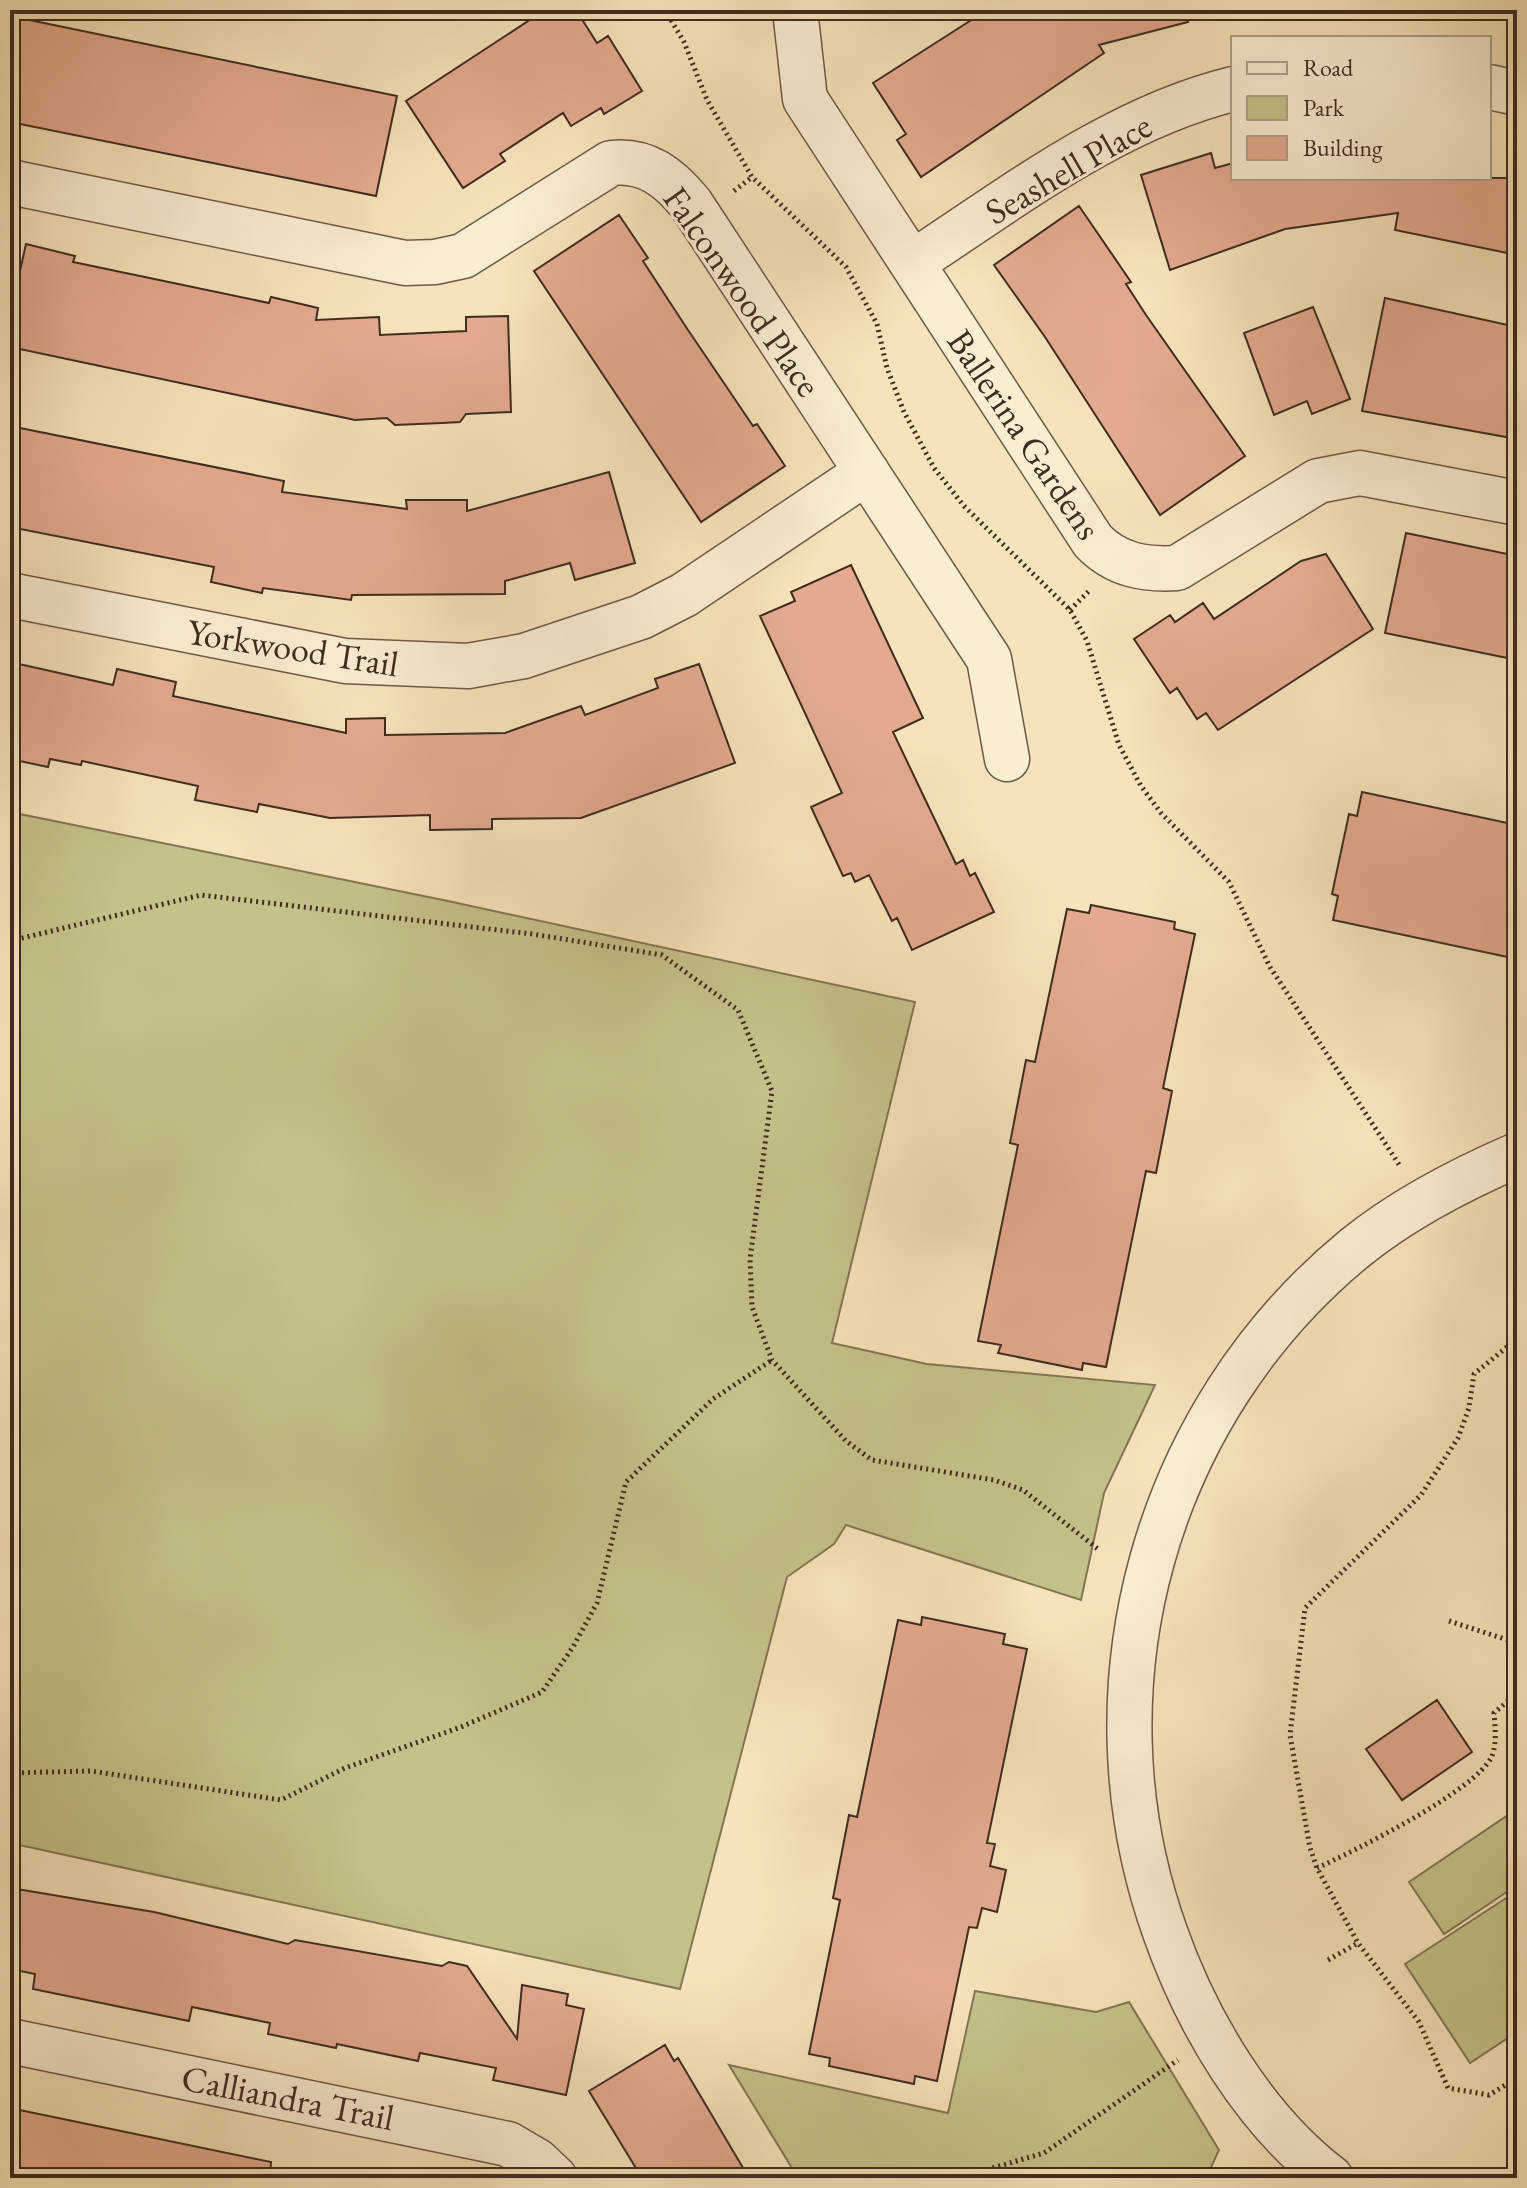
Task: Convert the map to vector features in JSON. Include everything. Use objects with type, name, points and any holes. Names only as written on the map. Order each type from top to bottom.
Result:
[{"type":"street","name":"Ballerina Gardens","points":[[795,10],[805,99],[1093,541],[1109,557],[1153,569],[1177,568],[1318,481],[1360,473],[1517,503]]},
{"type":"street","points":[[1491,87],[1517,93]]},
{"type":"street","name":"Seashell Place","points":[[912,263],[1096,145],[1153,116],[1231,90]]},
{"type":"street","name":"Falconwood Place","points":[[10,182],[405,263],[435,262],[463,256],[611,163],[630,161],[673,182],[691,204],[989,659],[1007,759]]},
{"type":"street","name":"Yorkwood Trail","points":[[10,595],[345,661],[468,666],[524,656],[641,617],[684,595],[867,472]]},
{"type":"street","points":[[1331,2178],[1291,2142],[1233,2069],[1175,1963],[1153,1898],[1137,1832],[1127,1736],[1133,1640],[1150,1559],[1171,1496],[1198,1438],[1258,1346],[1303,1295],[1380,1230],[1432,1196],[1517,1155]]},
{"type":"street","name":"Calliandra Trail","points":[[10,2041],[479,2136],[508,2144],[537,2161],[555,2178]]},
{"type":"path","points":[[665,10],[684,42],[707,100],[752,177],[846,267],[877,324],[887,368],[904,412],[934,468],[964,506],[1070,610],[1087,641],[1119,745],[1141,786],[1161,813],[1229,882],[1270,967],[1406,1176]]},
{"type":"path","points":[[725,198],[752,177]]},
{"type":"path","points":[[1070,610],[1092,588]]},
{"type":"path","points":[[10,941],[201,895],[532,934],[662,955],[738,1010],[772,1091],[750,1259],[752,1307],[772,1360],[846,1441],[872,1460],[994,1480],[1023,1490],[1098,1549]]},
{"type":"path","points":[[1517,1341],[1474,1374],[1469,1408],[1458,1438],[1421,1495],[1305,1608],[1290,1735],[1310,1848],[1317,1868],[1358,1943],[1419,2022],[1448,2088],[1489,2095],[1517,2078]]},
{"type":"path","points":[[1507,1347],[1517,1362]]},
{"type":"path","points":[[10,1773],[91,1771],[281,1800],[345,1768],[461,1727],[542,1692],[573,1647],[597,1603],[626,1482],[713,1399],[772,1360]]},
{"type":"path","points":[[1449,1621],[1517,1643]]},
{"type":"path","points":[[1317,1868],[1377,1841],[1425,1812],[1478,1772],[1492,1757],[1494,1713],[1517,1693]]},
{"type":"path","points":[[1328,1960],[1358,1943]]},
{"type":"path","points":[[958,2178],[1044,2153],[1189,2053]]},
{"type":"green space","points":[[10,812],[448,901],[915,1002],[832,1343],[927,1364],[1155,1385],[1104,1493],[1081,1600],[846,1525],[834,1544],[787,1577],[680,1989],[10,1843]]},
{"type":"green space","points":[[1517,1809],[1517,1885],[1444,1934],[1409,1882]]},
{"type":"green space","points":[[1517,1891],[1517,2032],[1470,2063],[1405,1964]]},
{"type":"green space","points":[[975,1991],[1096,2012],[1129,2002],[1219,2150],[1206,2178],[798,2178],[729,2065],[948,2113]]},
{"type":"building","points":[[545,10],[576,10],[597,43],[608,36],[642,91],[604,114],[601,108],[571,126],[563,113],[500,154],[505,161],[463,188],[406,101]]},
{"type":"building","points":[[987,10],[1186,10],[1188,22],[1099,45],[1104,53],[921,177],[897,140],[906,134],[873,83]]},
{"type":"building","points":[[10,16],[397,96],[376,196],[10,122]]},
{"type":"building","points":[[1211,153],[1215,168],[1231,164],[1231,180],[1517,178],[1517,255],[1395,230],[1398,213],[1285,229],[1170,270],[1141,175]]},
{"type":"building","points":[[1079,206],[1131,282],[1126,284],[1146,315],[1245,456],[1160,515],[1045,337],[994,265]]},
{"type":"building","points":[[619,215],[648,258],[643,261],[686,327],[753,426],[757,424],[785,466],[701,522],[534,271]]},
{"type":"building","points":[[26,244],[75,256],[73,262],[269,303],[271,297],[318,308],[316,320],[379,317],[380,335],[466,331],[466,317],[508,316],[511,412],[466,414],[460,422],[442,423],[395,425],[387,418],[355,420],[10,347],[10,316]]},
{"type":"building","points":[[1385,298],[1517,327],[1517,439],[1362,411]]},
{"type":"building","points":[[1313,307],[1350,399],[1312,414],[1307,401],[1274,415],[1244,333]]},
{"type":"building","points":[[10,426],[284,481],[282,492],[407,509],[406,500],[467,500],[467,511],[609,472],[635,563],[575,580],[570,563],[505,581],[505,594],[352,595],[351,600],[263,588],[262,593],[211,582],[214,567],[10,527]]},
{"type":"building","points":[[1406,533],[1517,556],[1517,660],[1385,633]]},
{"type":"building","points":[[1326,554],[1373,629],[1218,730],[1206,713],[1197,719],[1177,688],[1170,693],[1134,639],[1170,615],[1175,622],[1203,603],[1214,619],[1301,561]]},
{"type":"building","points":[[851,565],[923,718],[893,732],[956,864],[963,860],[970,876],[975,873],[994,912],[912,950],[897,918],[892,921],[869,875],[855,882],[851,873],[843,876],[811,807],[842,793],[760,616],[795,601],[791,592]]},
{"type":"building","points":[[10,662],[113,685],[117,669],[176,682],[173,696],[346,733],[346,719],[385,718],[385,735],[505,733],[581,706],[585,715],[658,688],[655,679],[699,664],[735,763],[581,818],[492,819],[492,829],[430,830],[430,815],[330,818],[259,804],[257,812],[195,800],[198,786],[82,761],[81,765],[50,759],[48,767],[10,759]]},
{"type":"building","points":[[1362,792],[1517,825],[1517,959],[1333,920],[1338,896],[1332,894],[1349,814],[1357,816]]},
{"type":"building","points":[[1091,905],[1175,922],[1174,929],[1195,934],[1163,1088],[1172,1091],[1156,1173],[1146,1171],[1106,1367],[1083,1363],[1082,1370],[998,1353],[1001,1345],[978,1341],[1018,1145],[1010,1143],[1026,1060],[1035,1062],[1067,909],[1089,913]]},
{"type":"building","points":[[922,1617],[1005,1634],[1003,1644],[1027,1649],[987,1843],[995,1844],[990,1866],[1006,1870],[997,1912],[982,1908],[977,1928],[969,1927],[937,2081],[915,2076],[914,2084],[829,2066],[830,2058],[809,2054],[840,1900],[833,1898],[849,1815],[857,1817],[898,1620],[921,1625]]},
{"type":"building","points":[[1437,1700],[1472,1752],[1402,1800],[1366,1749]]},
{"type":"building","points":[[17,1889],[154,1912],[288,1944],[295,1940],[442,1966],[449,1962],[467,1966],[517,2039],[522,1985],[568,1994],[566,2005],[584,2009],[566,2095],[493,2080],[496,2068],[420,2053],[418,2061],[337,2044],[336,2048],[268,2034],[270,2023],[192,2007],[189,2021],[33,1989],[35,1974],[10,1969],[10,1921]]},
{"type":"building","points":[[665,2045],[674,2061],[678,2058],[749,2178],[642,2178],[589,2091]]},
{"type":"building","points":[[10,2108],[271,2162],[270,2178],[10,2178]]}]
